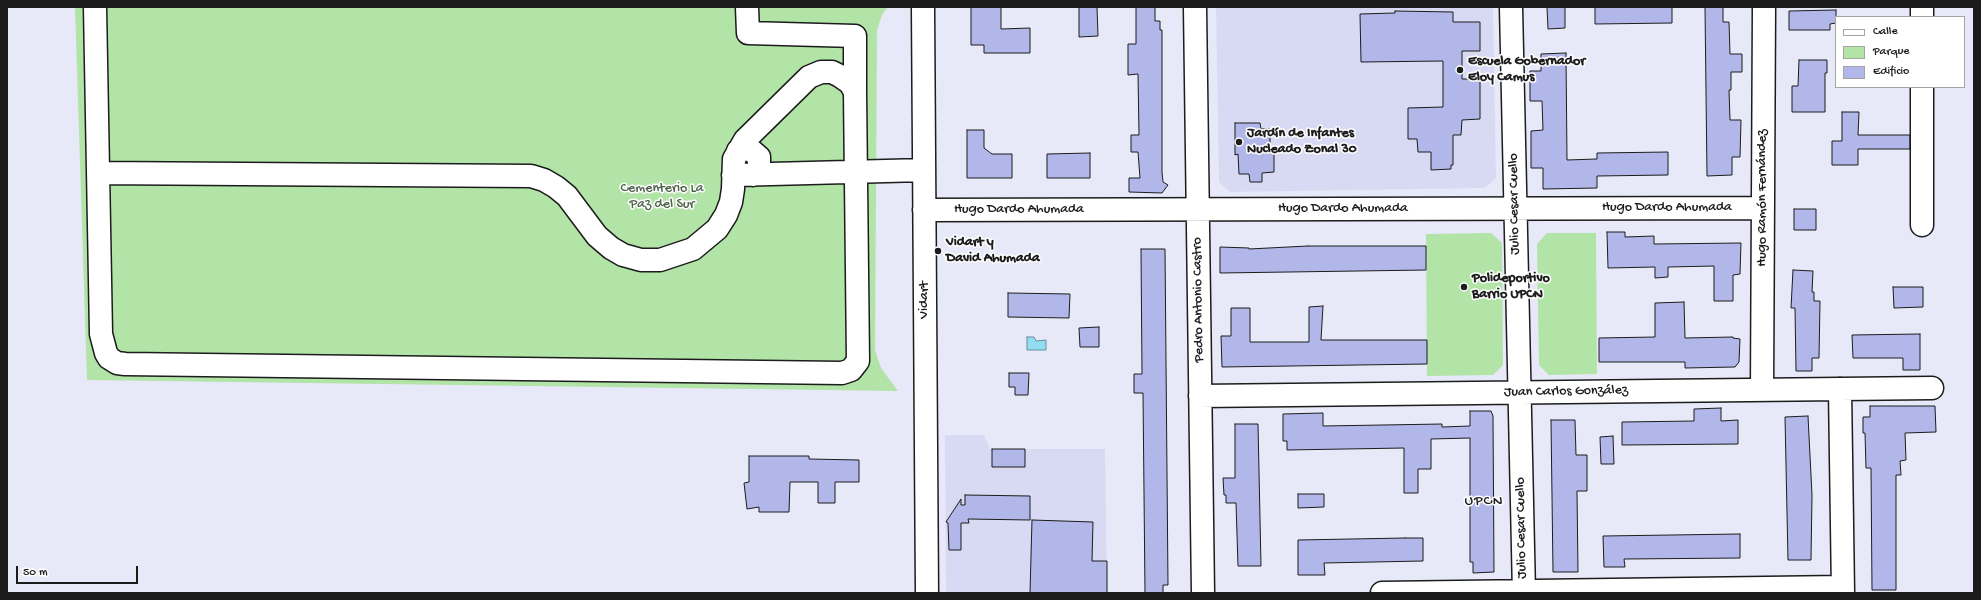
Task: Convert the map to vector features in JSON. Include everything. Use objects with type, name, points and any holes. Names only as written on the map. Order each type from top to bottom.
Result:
[{"type":"street","points":[[95,7],[101,334],[106,353],[109,358],[117,363],[842,374],[851,370],[858,361],[855,36],[748,33],[747,7]]},
{"type":"street","name":"Vidart","points":[[923,7],[927,593]]},
{"type":"street","name":"Pedro Antonio Castro","points":[[1195,7],[1203,593]]},
{"type":"street","name":"Julio Cesar Cuello","points":[[1511,7],[1524,592]]},
{"type":"street","name":"Hugo Ramón Fernández","points":[[1762,390],[1764,7]]},
{"type":"street","points":[[98,173],[531,176],[544,180],[567,196],[597,236],[611,248],[623,255],[641,260],[660,260],[693,248],[717,229],[726,215],[733,189],[743,175],[759,167],[759,157],[752,151],[748,149],[738,151],[745,140],[809,77],[821,72],[832,72],[850,83],[856,92]]},
{"type":"street","points":[[1922,88],[1922,225]]},
{"type":"street","points":[[743,175],[924,170]]},
{"type":"street","name":"Hugo Dardo Ahumada","points":[[924,210],[1763,208]]},
{"type":"street","name":"Juan Carlos González","points":[[1200,396],[1932,388]]},
{"type":"street","points":[[1382,593],[1843,590],[1840,389]]},
{"type":"shaded area","points":[[1216,7],[1493,7],[1496,178],[1485,188],[1230,192],[1219,182]]},
{"type":"shaded area","points":[[945,435],[984,435],[990,449],[1105,449],[1107,593],[946,593]]},
{"type":"green space","name":"Cementerio La Paz del Sur","points":[[75,7],[888,7],[882,15],[877,30],[875,350],[881,368],[898,391],[87,380]]},
{"type":"green space","name":"Polideportivo Barrio UPCN","points":[[1491,233],[1502,243],[1503,365],[1493,375],[1427,376],[1426,234]]},
{"type":"green space","points":[[1547,233],[1596,233],[1597,374],[1549,375],[1539,365],[1537,244]]},
{"type":"water","points":[[1027,337],[1034,337],[1036,341],[1046,340],[1046,350],[1027,350]]},
{"type":"building","points":[[971,7],[1001,7],[1001,29],[1030,28],[1030,53],[984,53],[984,45],[971,45]]},
{"type":"building","points":[[1079,7],[1097,7],[1098,36],[1079,37]]},
{"type":"building","points":[[1136,7],[1155,7],[1155,21],[1160,21],[1160,30],[1162,30],[1162,172],[1163,182],[1168,185],[1162,193],[1129,192],[1129,178],[1140,178],[1138,152],[1131,152],[1131,135],[1139,135],[1138,74],[1128,75],[1128,44],[1136,44]]},
{"type":"building","points":[[1547,7],[1565,7],[1565,28],[1548,29]]},
{"type":"building","points":[[1595,7],[1672,7],[1672,23],[1595,24]]},
{"type":"building","points":[[1705,7],[1723,7],[1723,22],[1729,22],[1730,54],[1742,54],[1742,72],[1731,72],[1731,90],[1729,90],[1730,120],[1741,120],[1740,157],[1732,157],[1732,175],[1707,176]]},
{"type":"building","points":[[1836,10],[1835,23],[1830,24],[1830,30],[1789,30],[1789,11]]},
{"type":"building","points":[[1395,11],[1453,12],[1453,22],[1480,22],[1480,51],[1462,51],[1462,79],[1480,79],[1480,119],[1462,120],[1461,135],[1453,135],[1453,165],[1451,165],[1451,169],[1431,170],[1431,152],[1418,152],[1417,139],[1408,139],[1408,108],[1443,107],[1443,61],[1361,62],[1360,14],[1395,13]]},
{"type":"building","points":[[1566,53],[1567,160],[1597,159],[1597,153],[1668,152],[1668,175],[1597,176],[1597,188],[1543,189],[1543,168],[1531,168],[1531,131],[1543,130],[1542,101],[1530,101],[1530,71],[1541,71],[1541,54]]},
{"type":"building","points":[[1799,60],[1827,60],[1827,73],[1825,73],[1825,112],[1792,112],[1792,86],[1798,86]]},
{"type":"building","points":[[1842,112],[1859,112],[1858,135],[1910,135],[1910,149],[1858,149],[1858,165],[1832,165],[1832,141],[1842,141]]},
{"type":"building","points":[[1235,123],[1260,123],[1261,129],[1270,129],[1270,153],[1274,153],[1274,172],[1262,173],[1262,182],[1250,182],[1249,174],[1239,174],[1238,154],[1235,155]]},
{"type":"building","points":[[967,130],[984,130],[984,148],[992,154],[1012,154],[1012,178],[967,178]]},
{"type":"building","points":[[1090,153],[1090,178],[1047,178],[1047,154]]},
{"type":"building","points":[[1794,209],[1816,209],[1816,230],[1794,230]]},
{"type":"building","points":[[1607,232],[1625,232],[1625,237],[1654,236],[1654,244],[1741,243],[1740,274],[1733,275],[1733,301],[1714,301],[1714,266],[1668,267],[1668,277],[1655,278],[1655,267],[1608,268]]},
{"type":"building","points":[[1308,246],[1426,246],[1426,270],[1220,273],[1220,247],[1249,249]]},
{"type":"building","points":[[1141,249],[1165,249],[1168,585],[1163,585],[1163,593],[1145,593],[1143,393],[1134,393],[1134,374],[1142,374]]},
{"type":"building","points":[[1793,270],[1813,271],[1812,292],[1814,292],[1814,301],[1820,301],[1819,358],[1812,358],[1812,371],[1796,371],[1795,308],[1791,308]]},
{"type":"building","points":[[1893,287],[1923,287],[1923,307],[1894,308]]},
{"type":"building","points":[[1008,293],[1070,294],[1069,318],[1008,317]]},
{"type":"building","points":[[1684,302],[1685,338],[1733,337],[1740,339],[1739,362],[1735,367],[1685,368],[1685,362],[1599,362],[1599,338],[1655,337],[1655,303]]},
{"type":"building","points":[[1323,306],[1321,340],[1427,340],[1427,364],[1222,367],[1221,336],[1231,336],[1231,308],[1250,308],[1250,342],[1309,342],[1309,307]]},
{"type":"building","points":[[1099,327],[1099,347],[1080,347],[1079,328]]},
{"type":"building","points":[[1920,334],[1920,370],[1903,370],[1903,358],[1853,358],[1852,335]]},
{"type":"building","points":[[1009,373],[1029,373],[1028,395],[1015,395],[1015,387],[1009,387]]},
{"type":"building","points":[[1870,406],[1935,406],[1936,432],[1905,433],[1906,460],[1900,461],[1901,475],[1896,475],[1896,590],[1872,590],[1871,468],[1866,468],[1865,433],[1863,433],[1863,417],[1870,417]]},
{"type":"building","points":[[1721,408],[1721,421],[1738,420],[1738,444],[1622,445],[1622,422],[1694,421],[1694,409]]},
{"type":"building","points":[[1470,411],[1491,411],[1493,416],[1494,572],[1473,573],[1473,562],[1470,562],[1470,438],[1431,439],[1431,469],[1418,469],[1418,493],[1404,493],[1404,448],[1287,450],[1287,441],[1283,441],[1283,414],[1323,413],[1323,426],[1442,424],[1442,427],[1470,426]]},
{"type":"building","points":[[1808,416],[1812,495],[1811,560],[1788,560],[1785,417]]},
{"type":"building","points":[[1551,420],[1575,420],[1576,455],[1587,455],[1587,491],[1577,491],[1578,572],[1553,572]]},
{"type":"building","points":[[1235,424],[1258,424],[1261,566],[1238,566],[1236,503],[1226,503],[1226,495],[1224,495],[1223,478],[1235,478]]},
{"type":"building","points":[[1613,436],[1614,464],[1601,464],[1600,437]]},
{"type":"building","points":[[992,449],[1025,449],[1025,467],[992,467]]},
{"type":"building","points":[[749,456],[809,456],[809,459],[859,460],[859,482],[835,482],[835,503],[818,503],[818,482],[790,482],[789,512],[759,512],[759,507],[747,509],[744,483],[749,482]]},
{"type":"building","points":[[1298,494],[1324,494],[1324,507],[1298,508]]},
{"type":"building","points":[[965,495],[1030,496],[1030,520],[968,519],[969,523],[961,523],[961,550],[949,550],[948,523],[946,522],[961,499],[961,505],[965,505]]},
{"type":"building","points":[[1032,520],[1093,522],[1092,561],[1107,561],[1107,593],[1030,593]]},
{"type":"building","points":[[1740,534],[1740,558],[1624,559],[1625,567],[1604,567],[1603,536]]},
{"type":"building","points":[[1423,538],[1423,561],[1324,563],[1325,575],[1298,575],[1298,540]]},
{"type":"place","name":"Escuela Gobernador Eloy Camus","points":[[1460,70]]},
{"type":"place","name":"Jardín de Infantes Nucleado Zonal 30","points":[[1239,142]]},
{"type":"place","name":"Vidart y David Ahumada","points":[[938,251]]},
{"type":"place","name":"Polideportivo Barrio UPCN","points":[[1464,287]]},
{"type":"district","name":"UPCN","points":[[1484,502]]}]
